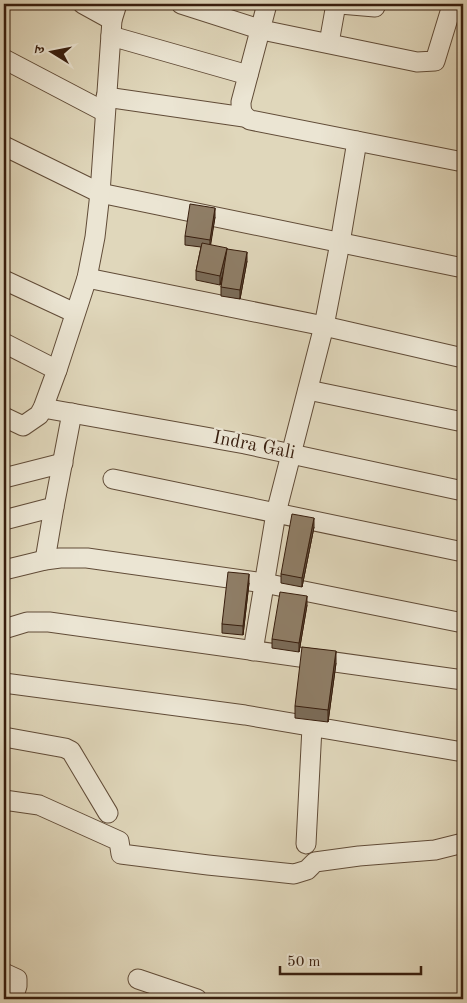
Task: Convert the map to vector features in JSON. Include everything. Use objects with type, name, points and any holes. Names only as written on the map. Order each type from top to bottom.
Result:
[{"type":"street","points":[[83,4],[113,20],[248,75]]},
{"type":"street","points":[[181,4],[262,30],[417,62],[434,61],[455,10]]},
{"type":"street","points":[[244,116],[241,110],[241,102],[262,30],[267,4]]},
{"type":"street","points":[[329,43],[336,4]]},
{"type":"street","points":[[340,4],[375,7],[376,4]]},
{"type":"street","points":[[4,430],[23,426],[41,411],[57,370],[87,278],[95,237],[100,192],[113,20]]},
{"type":"street","points":[[4,59],[106,105],[244,116],[250,120],[463,162]]},
{"type":"street","points":[[253,651],[276,513],[324,326],[357,141]]},
{"type":"street","points":[[4,146],[100,192],[463,268]]},
{"type":"street","points":[[87,278],[324,326],[463,358]]},
{"type":"street","points":[[4,280],[75,313]]},
{"type":"street","points":[[4,343],[57,370]]},
{"type":"street","points":[[308,390],[463,422]]},
{"type":"street","name":"Indra Gali","points":[[41,411],[72,413],[291,453],[463,491]]},
{"type":"street","points":[[45,560],[72,413]]},
{"type":"street","points":[[4,417],[23,426]]},
{"type":"street","points":[[4,478],[63,463]]},
{"type":"street","points":[[113,479],[463,552]]},
{"type":"street","points":[[4,520],[54,507]]},
{"type":"street","points":[[4,570],[45,560],[87,558],[264,583],[463,623]]},
{"type":"street","points":[[4,630],[27,622],[49,622],[463,680]]},
{"type":"street","points":[[4,683],[156,702],[463,752]]},
{"type":"street","points":[[306,844],[312,727]]},
{"type":"street","points":[[4,737],[65,748],[71,751],[108,813]]},
{"type":"street","points":[[4,800],[39,805],[73,819],[119,841],[121,854],[294,874],[308,870],[316,862],[360,856],[435,850],[463,843]]},
{"type":"street","points":[[4,973],[17,978],[13,999]]},
{"type":"street","points":[[138,979],[197,999]]},
{"type":"building","points":[[190,204],[215,208],[210,240],[185,236]]},
{"type":"building","points":[[202,243],[227,248],[220,276],[196,271]]},
{"type":"building","points":[[227,249],[247,252],[240,290],[221,287]]},
{"type":"building","points":[[292,514],[314,518],[302,578],[281,574]]},
{"type":"building","points":[[228,572],[249,574],[243,626],[222,624]]},
{"type":"building","points":[[280,592],[307,596],[299,643],[272,639]]},
{"type":"building","points":[[302,647],[336,651],[328,710],[295,706]]}]
